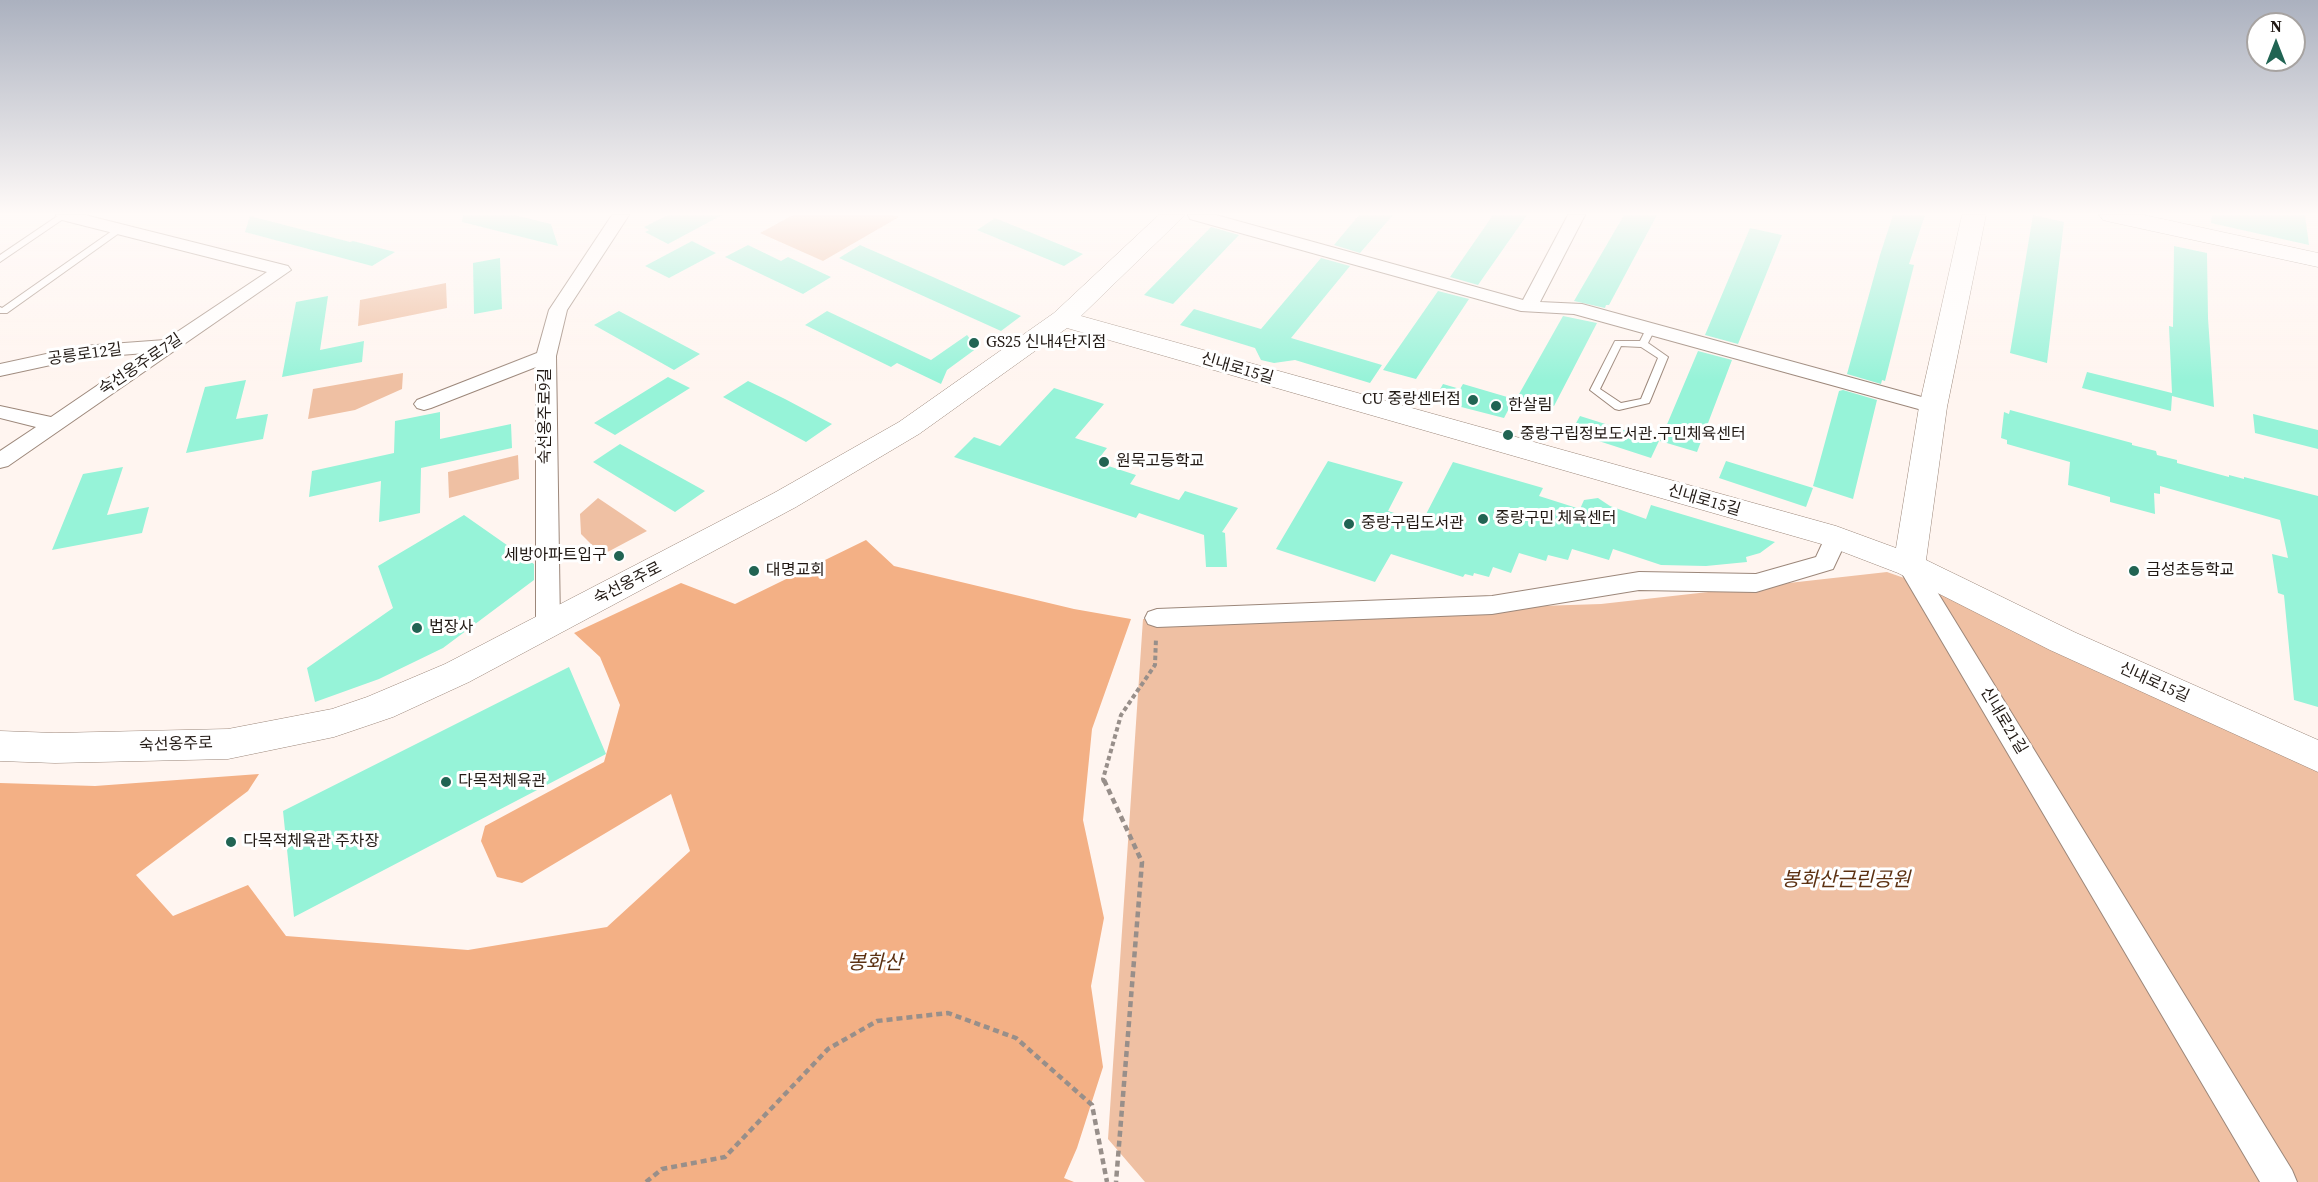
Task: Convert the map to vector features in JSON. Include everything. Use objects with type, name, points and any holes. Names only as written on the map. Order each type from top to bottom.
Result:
[{"type":"street","name":"숙선옹주로7길","points":[[0,461],[282,270]]},
{"type":"street","name":"숙선옹주로9길","points":[[548,625],[546,356],[558,310],[583,270]]},
{"type":"street","name":"숙선옹주로","points":[[0,746],[228,744],[334,723],[380,707],[457,673],[775,506],[909,428],[1063,319],[1115,270]]},
{"type":"street","points":[[1395,270],[1528,307],[1575,309],[1646,336],[1933,407]]},
{"type":"street","points":[[1528,307],[1548,270]]},
{"type":"street","points":[[1909,565],[1933,407],[1962,270]]},
{"type":"street","name":"신내로15길","points":[[1063,319],[1836,537],[1909,565],[2062,641],[2318,757]]},
{"type":"street","name":"공릉로12길","points":[[0,370],[82,351],[170,346]]},
{"type":"street","points":[[424,404],[546,356]]},
{"type":"street","points":[[0,412],[54,424]]},
{"type":"street","points":[[1157,618],[1491,605],[1639,581],[1756,583],[1825,564],[1836,537]]},
{"type":"street","name":"신내로21길","points":[[1909,565],[2280,1182]]},
{"type":"lane","points":[[0,310],[4,311],[61,270]]},
{"type":"lane","points":[[1646,336],[1663,357],[1644,401],[1619,407],[1595,390],[1618,343],[1646,336]]},
{"type":"path","points":[[1116,1182],[1142,862],[1103,779],[1121,715],[1155,665],[1157,618]]},
{"type":"path","points":[[646,1182],[662,1169],[725,1157],[828,1049],[877,1021],[948,1013],[1016,1038],[1092,1105],[1107,1182]]},
{"type":"green space","points":[[446,283],[447,308],[358,326],[360,300]]},
{"type":"green space","points":[[403,373],[402,389],[355,410],[308,419],[313,389]]},
{"type":"green space","points":[[518,455],[519,479],[449,498],[448,472]]},
{"type":"green space","points":[[598,498],[647,531],[602,555],[581,534],[580,514]]},
{"type":"green space","name":"봉화산","points":[[866,540],[894,566],[1074,609],[1131,619],[1092,729],[1083,820],[1104,918],[1091,986],[1103,1067],[1077,1148],[1064,1178],[1074,1182],[0,1182],[0,783],[95,786],[259,774],[248,791],[136,875],[173,916],[248,885],[286,936],[468,950],[607,927],[690,851],[671,794],[522,883],[497,877],[481,841],[485,826],[604,762],[620,705],[600,657],[574,633],[681,583],[735,604]]},
{"type":"green space","name":"봉화산근린공원","points":[[1887,572],[1930,587],[2318,763],[2318,1182],[1145,1182],[1108,1139],[1143,619],[1601,604]]},
{"type":"building","points":[[473,270],[500,270],[502,309],[474,314]]},
{"type":"building","points":[[653,270],[684,270],[669,278]]},
{"type":"building","points":[[753,270],[816,270],[831,277],[803,294]]},
{"type":"building","points":[[866,270],[917,270],[1021,316],[1001,331]]},
{"type":"building","points":[[1168,270],[1205,270],[1173,304],[1144,295]]},
{"type":"building","points":[[1311,270],[1347,270],[1291,338],[1382,365],[1370,383],[1295,360],[1274,363],[1261,360],[1255,348],[1180,325],[1194,309],[1261,329]]},
{"type":"building","points":[[1455,270],[1488,270],[1478,285],[1450,277]]},
{"type":"building","points":[[1592,270],[1628,270],[1609,305],[1605,308],[1574,301]]},
{"type":"building","points":[[1732,270],[1768,270],[1738,344],[1705,335]]},
{"type":"building","points":[[1876,270],[1913,270],[1885,381],[1882,380],[1881,384],[1847,374]]},
{"type":"building","points":[[2024,270],[2058,270],[2047,363],[2010,353]]},
{"type":"building","points":[[2174,270],[2207,270],[2214,407],[2172,396],[2171,411],[2082,388],[2087,372],[2172,393],[2169,326],[2173,327]]},
{"type":"building","points":[[1438,291],[1469,299],[1416,379],[1383,370]]},
{"type":"building","points":[[328,296],[320,350],[364,341],[362,362],[282,377],[296,302]]},
{"type":"building","points":[[619,311],[700,354],[674,370],[594,325]]},
{"type":"building","points":[[827,311],[931,360],[967,335],[977,348],[947,370],[941,384],[897,363],[891,367],[805,325]]},
{"type":"building","points":[[1563,316],[1597,323],[1554,406],[1518,396]]},
{"type":"building","points":[[1698,351],[1732,360],[1697,452],[1660,441]]},
{"type":"building","points":[[668,377],[690,388],[615,435],[594,423]]},
{"type":"building","points":[[246,380],[236,419],[268,414],[263,439],[186,453],[205,387]]},
{"type":"building","points":[[748,381],[832,424],[806,442],[723,397]]},
{"type":"building","points":[[1443,384],[1460,389],[1463,384],[1514,399],[1504,418],[1434,400]]},
{"type":"building","points":[[1054,388],[1104,404],[1075,438],[1107,448],[1096,462],[1136,475],[1130,484],[1179,500],[1185,491],[1238,508],[1222,532],[1225,533],[1227,567],[1206,567],[1204,535],[1139,513],[1136,518],[954,457],[974,437],[1000,446]]},
{"type":"building","points":[[1843,390],[1877,400],[1853,499],[1813,486],[1839,391]]},
{"type":"building","points":[[2010,410],[2132,443],[2132,445],[2156,451],[2157,455],[2177,460],[2177,463],[2318,496],[2318,707],[2294,700],[2284,595],[2278,593],[2272,554],[2288,558],[2280,520],[2160,486],[2160,494],[2154,493],[2155,514],[2110,502],[2110,497],[2068,485],[2070,462],[2007,444],[2007,440],[2001,438],[2004,412],[2009,414]]},
{"type":"building","points":[[440,412],[440,439],[511,424],[512,448],[421,468],[420,513],[379,522],[381,481],[309,497],[312,471],[394,453],[395,421]]},
{"type":"building","points":[[2253,414],[2318,430],[2318,449],[2255,433]]},
{"type":"building","points":[[1580,416],[1659,441],[1651,458],[1571,432]]},
{"type":"building","points":[[620,444],[705,491],[675,512],[593,462]]},
{"type":"building","points":[[1328,461],[1403,482],[1388,511],[1422,522],[1453,462],[1543,488],[1539,496],[1580,509],[1584,500],[1598,498],[1610,506],[1646,519],[1651,505],[1775,542],[1760,553],[1746,557],[1747,562],[1706,566],[1661,565],[1613,549],[1609,560],[1572,549],[1568,560],[1548,555],[1546,561],[1519,553],[1511,573],[1493,567],[1489,577],[1474,573],[1473,576],[1465,574],[1463,577],[1391,554],[1375,582],[1276,549]]},
{"type":"building","points":[[1726,461],[1813,488],[1806,507],[1719,478]]},
{"type":"building","points":[[123,467],[107,515],[149,507],[142,533],[52,550],[83,474]]},
{"type":"building","name":"법장사","points":[[464,515],[534,564],[534,580],[443,648],[379,679],[315,702],[307,668],[393,608],[378,566]]},
{"type":"building","name":"다목적체육관","points":[[569,667],[606,754],[294,917],[283,811]]},
{"type":"place","name":"GS25 신내4단지점","points":[[974,343]]},
{"type":"place","name":"CU 중랑센터점","points":[[1473,400]]},
{"type":"place","name":"한살림","points":[[1496,406]]},
{"type":"place","name":"중랑구립정보도서관.구민체육센터","points":[[1508,435]]},
{"type":"place","name":"원묵고등학교","points":[[1104,462]]},
{"type":"place","name":"중랑구민 체육센터","points":[[1483,519]]},
{"type":"place","name":"중랑구립도서관","points":[[1349,524]]},
{"type":"place","name":"세방아파트입구","points":[[619,556]]},
{"type":"place","name":"대명교회","points":[[754,571]]},
{"type":"place","name":"금성초등학교","points":[[2134,571]]},
{"type":"place","name":"법장사","points":[[417,628]]},
{"type":"place","name":"다목적체육관","points":[[446,782]]},
{"type":"place","name":"다목적체육관 주차장","points":[[231,842]]}]
